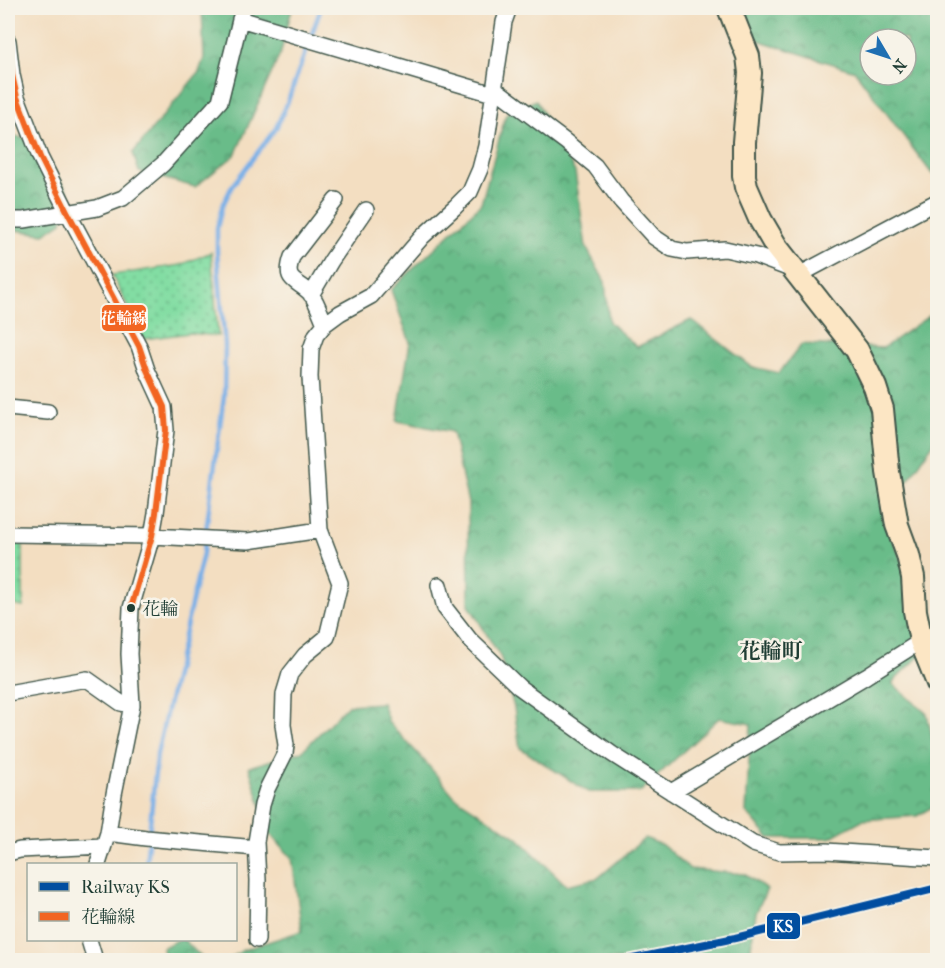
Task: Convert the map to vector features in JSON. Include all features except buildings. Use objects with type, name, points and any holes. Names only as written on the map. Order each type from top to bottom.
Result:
[{"type":"street","points":[[257,940],[256,843],[267,789],[285,753],[284,693],[290,674],[305,655],[327,637],[340,583],[320,530],[310,376],[312,349],[316,335],[326,324],[340,313],[371,296],[422,237],[470,192],[483,157],[504,22],[509,8]]},
{"type":"street","points":[[729,8],[748,56],[750,73],[744,142],[746,187],[760,219],[777,248],[857,350],[875,387],[882,409],[893,505],[913,577],[915,611],[921,641],[938,683]]},
{"type":"street","points":[[8,220],[24,220],[97,208],[123,198],[163,164],[220,101],[241,13],[494,91],[566,142],[595,166],[621,201],[654,237],[672,249],[687,252],[725,249],[756,256],[795,273]]},
{"type":"street","points":[[8,41],[17,97],[40,157],[139,346],[164,407],[166,430],[156,513],[152,536],[131,608],[129,654],[132,705],[98,863]]},
{"type":"street","points":[[326,324],[311,295],[295,282],[289,274],[288,267],[292,257],[336,200]]},
{"type":"street","points":[[795,273],[938,201]]},
{"type":"street","points":[[311,295],[366,210]]},
{"type":"street","points":[[8,408],[48,412]]},
{"type":"street","points":[[8,534],[152,536],[248,541],[320,530]]},
{"type":"street","points":[[439,585],[445,608],[470,640],[519,687],[612,754],[753,844],[779,852],[826,851],[938,858]]},
{"type":"street","points":[[671,792],[921,641]]},
{"type":"street","points":[[8,693],[87,679],[121,703],[132,705]]},
{"type":"street","points":[[8,853],[105,840],[146,838],[256,848]]},
{"type":"street","points":[[89,941],[94,960]]},
{"type":"green space","points":[[202,8],[292,8],[281,52],[235,155],[195,187],[139,172],[133,153],[199,72],[204,58]]},
{"type":"green space","points":[[737,8],[937,8],[937,174],[932,174],[867,87],[918,87],[918,27],[858,27],[858,75],[855,71],[748,37]]},
{"type":"green space","points":[[536,100],[575,172],[586,247],[605,282],[609,322],[637,347],[691,320],[752,367],[779,373],[802,344],[883,348],[929,316],[937,341],[937,438],[882,518],[922,601],[937,623],[937,639],[892,683],[927,714],[937,759],[937,804],[917,816],[862,820],[829,838],[769,838],[746,812],[751,724],[719,718],[640,792],[588,792],[520,748],[514,708],[501,658],[469,605],[468,503],[452,432],[397,421],[410,342],[391,290],[481,204],[506,114]]},
{"type":"green space","points":[[8,135],[29,139],[68,191],[62,222],[44,234],[8,229]]},
{"type":"green space","points":[[211,252],[218,336],[189,333],[144,339],[112,275],[181,265]]},
{"type":"green space","points":[[8,540],[23,540],[23,607],[8,604]]},
{"type":"green space","points":[[382,703],[389,723],[455,797],[518,838],[566,885],[598,878],[645,838],[662,845],[690,869],[744,874],[767,889],[756,913],[749,960],[228,960],[243,950],[302,931],[292,858],[270,834],[249,767],[302,751],[348,705]]},
{"type":"green space","points":[[175,941],[185,941],[206,960],[168,960],[162,948]]},
{"type":"waterway","points":[[146,863],[157,754],[203,553],[224,396],[225,346],[217,228],[222,207],[232,186],[276,128],[321,8]]},
{"type":"rail line","name":"KS","points":[[628,960],[735,938],[938,888]]},
{"type":"transit line","name":"花輪線","points":[[8,41],[17,97],[40,157],[139,346],[164,407],[166,430],[156,513],[152,536],[131,608]]},
{"type":"place","name":"花輪","points":[[131,608]]},
{"type":"district","name":"花輪町","points":[[771,651]]}]
